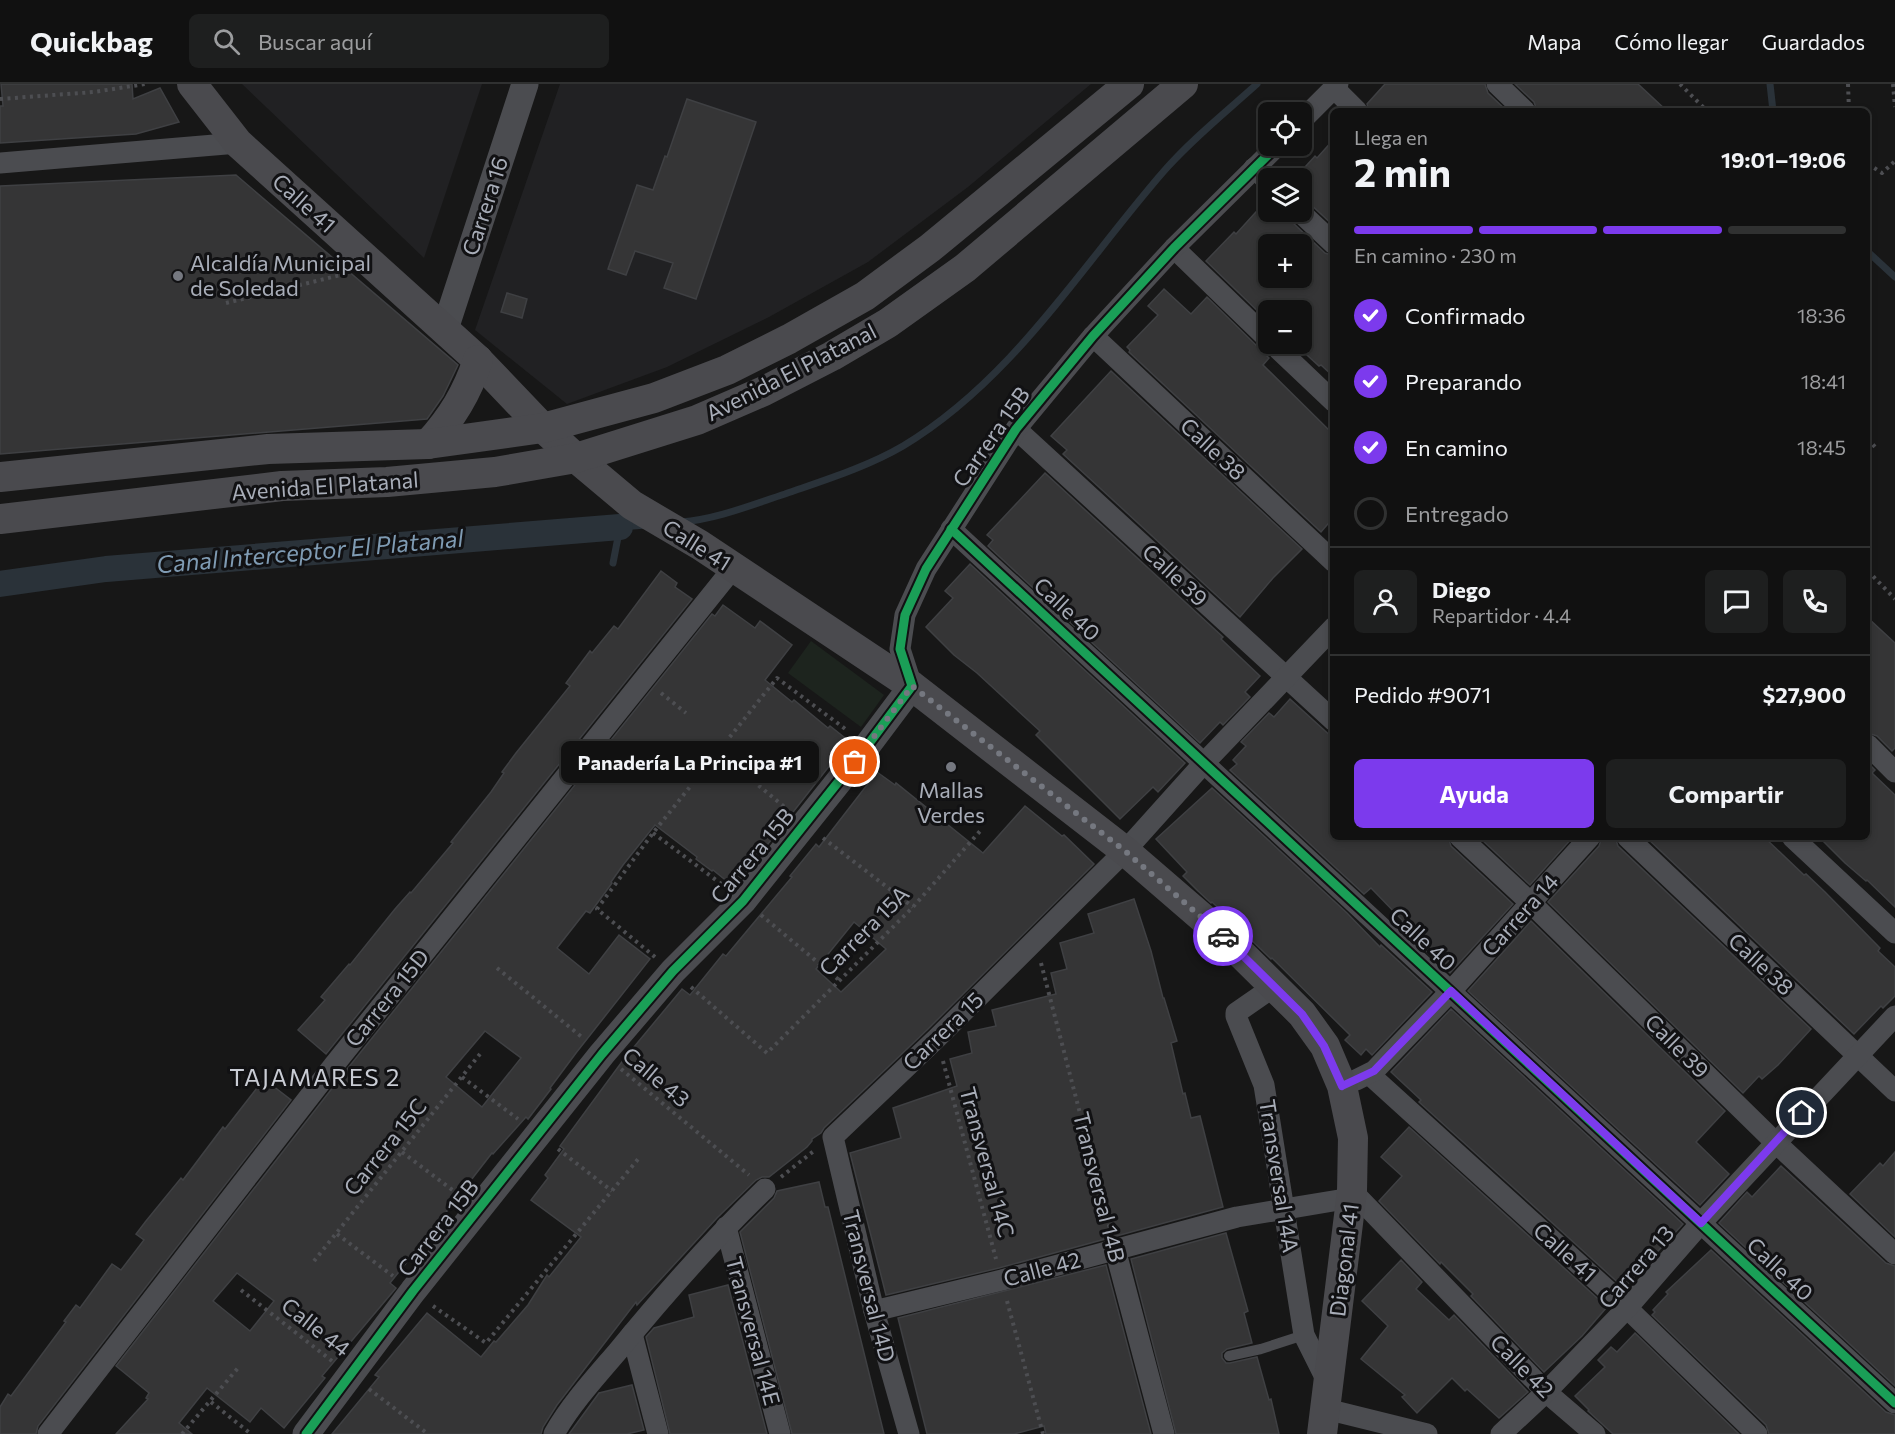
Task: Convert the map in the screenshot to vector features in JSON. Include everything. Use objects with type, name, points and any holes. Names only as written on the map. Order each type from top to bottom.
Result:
[{"type":"main road","name":"Calle 41","points":[[192,84],[238,143],[445,329],[543,428],[632,505],[700,545],[912,686],[1125,851],[1220,933],[1302,1014],[1324,1046],[1342,1086]]},
{"type":"main road","name":"Avenida El Platanal","points":[[0,477],[268,449],[428,444],[543,428],[654,398],[727,370],[789,339],[865,296],[930,248],[1129,84]]},
{"type":"main road","name":"Avenida El Platanal","points":[[0,519],[282,486],[387,482],[495,472],[576,458],[697,420],[764,391],[832,356],[888,322],[965,267],[1183,84]]},
{"type":"main road","points":[[428,444],[459,405],[471,383],[478,360]]},
{"type":"main road","name":"Diagonal 41","points":[[1328,1416],[1352,1194],[1353,1138],[1342,1086]]},
{"type":"street","name":"Carrera 16","points":[[445,329],[525,84]]},
{"type":"street","points":[[1497,84],[1522,108]]},
{"type":"street","points":[[1312,110],[1336,86],[1354,108]]},
{"type":"street","points":[[0,163],[238,143]]},
{"type":"street","name":"Carrera 15B","points":[[306,1434],[349,1374],[478,1208],[602,1054],[673,971],[744,901],[912,686],[900,649],[904,615],[926,569],[1016,429],[1093,336],[1174,248],[1258,178]]},
{"type":"street","points":[[1311,222],[1330,240]]},
{"type":"street","points":[[1174,248],[1258,329]]},
{"type":"street","name":"Calle 38","points":[[1093,336],[1330,558]]},
{"type":"street","points":[[1284,354],[1330,398]]},
{"type":"street","name":"Calle 39","points":[[1016,429],[1330,717]]},
{"type":"street","name":"Calle 40","points":[[951,529],[1895,1403]]},
{"type":"street","name":"Carrera 15D","points":[[48,1434],[333,1065],[734,567]]},
{"type":"street","name":"Carrera 15","points":[[833,1137],[937,1038],[1125,851],[1204,763],[1330,631]]},
{"type":"street","points":[[1870,747],[1895,772]]},
{"type":"street","name":"Calle 39","points":[[1463,840],[1532,904],[1775,1142],[1895,1254]]},
{"type":"street","name":"Carrera 14","points":[[1342,1086],[1369,1074],[1451,991],[1587,840]]},
{"type":"street","name":"Calle 38","points":[[1630,840],[1895,1091]]},
{"type":"street","points":[[1795,840],[1895,933]]},
{"type":"street","name":"Transversal 14A","points":[[1275,986],[1236,1013],[1236,1016],[1264,1085],[1304,1335],[1328,1416]]},
{"type":"street","name":"Carrera 13","points":[[1500,1434],[1546,1392],[1627,1308],[1775,1142],[1895,1016]]},
{"type":"street","name":"Calle 41","points":[[1369,1074],[1627,1308],[1757,1434]]},
{"type":"street","name":"Transversal 14D","points":[[833,1137],[874,1311],[909,1434]]},
{"type":"street","points":[[554,1434],[565,1414],[632,1334],[726,1227],[765,1189]]},
{"type":"street","name":"Calle 42","points":[[874,1311],[1002,1280],[1237,1217],[1352,1194],[1546,1392],[1595,1434]]},
{"type":"street","name":"Transversal 14E","points":[[726,1227],[780,1434]]},
{"type":"street","name":"Transversal 14B","points":[[1115,1249],[1164,1434]]},
{"type":"street","points":[[632,1334],[658,1434]]},
{"type":"street","points":[[1328,1416],[1427,1434]]},
{"type":"lane","points":[[1229,1356],[1304,1335]]},
{"type":"path","points":[[0,99],[94,92],[145,84]]},
{"type":"path","points":[[1680,84],[1704,108]]},
{"type":"path","points":[[1848,84],[1850,108]]},
{"type":"path","points":[[1893,84],[1895,107]]},
{"type":"path","points":[[1870,165],[1882,173],[1895,161]]},
{"type":"path","points":[[226,303],[376,267]]},
{"type":"path","points":[[1870,441],[1875,447]]},
{"type":"path","points":[[1870,573],[1895,598]]},
{"type":"path","points":[[597,909],[653,833],[777,678],[867,746]]},
{"type":"path","points":[[644,679],[686,713]]},
{"type":"path","points":[[462,1077],[612,1191]]},
{"type":"path","points":[[765,1189],[833,1137]]},
{"type":"path","points":[[402,1152],[478,1208]]},
{"type":"path","points":[[486,1343],[639,1158]]},
{"type":"path","points":[[182,1434],[238,1368]]},
{"type":"path","points":[[210,1402],[252,1434]]},
{"type":"shaded area","points":[[242,84],[482,84],[424,258]]},
{"type":"shaded area","points":[[560,84],[1091,84],[968,187],[868,262],[769,317],[667,367],[567,404],[475,330]]},
{"type":"shaded area","points":[[811,641],[884,695],[861,727],[788,673]]},
{"type":"building","points":[[1,84],[132,84],[133,99],[160,88],[179,122],[136,134],[0,143],[0,106],[3,106]]},
{"type":"building","points":[[1385,84],[1485,84],[1488,93],[1504,108],[1368,108],[1367,104]]},
{"type":"building","points":[[1515,84],[1638,84],[1664,108],[1536,108],[1534,102]]},
{"type":"building","points":[[687,99],[756,122],[696,299],[664,288],[673,263],[635,251],[626,275],[608,269],[637,185],[653,190]]},
{"type":"building","points":[[1330,143],[1330,222],[1312,206],[1312,168],[1304,168],[1315,156],[1317,158]]},
{"type":"building","name":"Alcaldía Municipal de Soledad","points":[[236,175],[458,365],[443,396],[427,419],[0,454],[0,186]]},
{"type":"building","points":[[1258,210],[1258,222],[1292,222],[1305,234],[1258,234],[1258,288],[1312,288],[1312,241],[1330,255],[1330,373],[1306,354],[1312,354],[1312,300],[1258,300],[1258,311],[1206,261],[1234,232],[1236,234]]},
{"type":"building","points":[[1164,289],[1191,314],[1207,297],[1258,347],[1258,354],[1265,354],[1269,358],[1263,365],[1330,431],[1330,522],[1321,532],[1129,352],[1127,347],[1158,315],[1148,306]]},
{"type":"building","points":[[507,293],[527,299],[522,318],[501,312]]},
{"type":"building","points":[[1111,371],[1302,549],[1273,578],[1240,617],[1063,454],[1067,450],[1051,436]]},
{"type":"building","points":[[1045,473],[1223,637],[1221,639],[1260,676],[1245,692],[1250,697],[1223,725],[1220,722],[1200,743],[988,546],[993,540],[987,535]]},
{"type":"building","points":[[970,564],[1185,763],[1158,792],[1153,787],[1120,819],[1036,735],[1040,731],[954,655],[926,627],[953,598],[945,591]]},
{"type":"building","points":[[661,571],[677,583],[675,587],[692,599],[326,1054],[298,1030],[325,1000],[321,997],[453,843],[451,842],[491,792],[516,753],[570,686],[566,683],[590,651],[592,653],[614,626],[618,629]]},
{"type":"building","points":[[723,605],[755,628],[760,621],[792,645],[765,680],[792,702],[794,700],[828,728],[830,726],[849,741],[734,887],[655,825],[623,865],[590,913],[586,911],[557,948],[589,974],[619,935],[650,959],[576,1053],[528,1119],[526,1117],[492,1153],[390,1283],[396,1288],[322,1376],[325,1378],[284,1428],[261,1408],[250,1422],[207,1388],[179,1423],[192,1434],[116,1434],[148,1399],[146,1398],[149,1393],[116,1366],[344,1073],[712,614],[715,616]],"holes":[[[485,1031],[521,1058],[482,1107],[446,1077]],[[237,1273],[274,1301],[250,1331],[213,1301]]]},
{"type":"building","points":[[1870,620],[1895,643],[1895,748],[1892,751],[1877,736],[1870,734]]},
{"type":"building","points":[[1290,699],[1330,735],[1330,840],[1449,840],[1451,846],[1513,904],[1450,973],[1399,926],[1403,921],[1371,888],[1364,894],[1230,770],[1237,764],[1233,760],[1246,746],[1241,742],[1269,713],[1274,717]]},
{"type":"building","points":[[1870,765],[1875,770],[1872,773],[1895,795],[1895,907],[1822,840],[1870,840]]},
{"type":"building","points":[[877,772],[895,785],[896,783],[983,853],[1025,806],[1062,836],[1064,835],[1094,864],[928,1029],[821,1133],[812,1139],[807,1147],[769,1177],[756,1180],[717,1218],[637,1305],[636,1302],[557,1405],[541,1434],[332,1434],[379,1377],[375,1375],[427,1313],[481,1357],[528,1305],[547,1275],[549,1277],[581,1237],[531,1200],[548,1178],[545,1175],[564,1149],[560,1146],[624,1059],[682,989],[690,995],[723,954],[726,956],[792,877],[790,876],[816,844],[819,847]],"holes":[[[854,922],[886,949],[841,992],[816,969]]]},
{"type":"building","points":[[1212,788],[1347,913],[1380,947],[1381,945],[1432,992],[1372,1055],[1366,1049],[1361,1055],[1345,1040],[1350,1035],[1272,958],[1183,876],[1187,872],[1156,839]]},
{"type":"building","points":[[1482,840],[1570,840],[1530,885]]},
{"type":"building","points":[[1601,840],[1616,840],[1618,846],[1811,1029],[1778,1065],[1762,1079],[1759,1076],[1743,1093],[1548,902],[1599,846]]},
{"type":"building","points":[[1649,840],[1767,840],[1804,875],[1806,874],[1880,948],[1878,951],[1895,967],[1895,996],[1883,1008],[1881,1006],[1854,1034]]},
{"type":"building","points":[[1134,899],[1177,1041],[1171,1043],[1183,1094],[1185,1093],[1191,1118],[1200,1116],[1223,1207],[999,1268],[886,1295],[850,1153],[901,1138],[893,1108],[957,1086],[950,1059],[972,1053],[968,1032],[996,1026],[992,1010],[1056,994],[1051,973],[1067,969],[1060,943],[1094,933],[1088,914]]},
{"type":"building","points":[[1531,921],[1725,1111],[1696,1142],[1729,1174],[1700,1205],[1468,991]]},
{"type":"building","points":[[1451,1009],[1683,1224],[1624,1288],[1419,1102],[1421,1100],[1391,1072]]},
{"type":"building","points":[[264,1079],[291,1100],[38,1426],[36,1434],[0,1434],[0,1407],[8,1394],[11,1396],[76,1305],[80,1308],[112,1264],[121,1270],[144,1240],[136,1234],[181,1178],[183,1180],[223,1127],[225,1129]]},
{"type":"building","points":[[1409,1127],[1607,1307],[1582,1336],[1544,1372],[1471,1296],[1473,1294],[1441,1262],[1440,1264],[1379,1201],[1402,1176],[1381,1157]]},
{"type":"building","points":[[1895,1152],[1895,1237],[1850,1194],[1880,1163],[1883,1166]]},
{"type":"building","points":[[1781,1166],[1886,1263],[1895,1266],[1895,1386],[1719,1223],[1747,1192],[1752,1197]]},
{"type":"building","points":[[819,1182],[825,1207],[828,1207],[884,1434],[792,1434],[740,1232],[774,1198],[777,1191]]},
{"type":"building","points":[[1226,1233],[1248,1311],[1244,1313],[1252,1343],[1227,1349],[1222,1353],[1222,1358],[1226,1363],[1230,1363],[1257,1357],[1269,1400],[1271,1399],[1279,1434],[1176,1434],[1131,1259]]},
{"type":"building","points":[[1711,1250],[1886,1412],[1895,1415],[1895,1434],[1769,1434],[1766,1425],[1652,1315],[1655,1312],[1653,1310],[1668,1294],[1666,1292]]},
{"type":"building","points":[[1401,1260],[1422,1282],[1416,1289],[1449,1320],[1454,1315],[1528,1392],[1499,1418],[1452,1378],[1417,1413],[1402,1397],[1405,1395],[1361,1359],[1388,1326],[1362,1301]]},
{"type":"building","points":[[1106,1265],[1151,1434],[1046,1434],[1044,1426],[1014,1434],[927,1434],[898,1318]]},
{"type":"building","points":[[728,1285],[767,1434],[670,1434],[646,1337],[654,1328],[694,1317],[689,1295]]},
{"type":"building","points":[[1635,1333],[1739,1434],[1613,1434],[1588,1411],[1575,1396],[1605,1367],[1598,1360],[1611,1347],[1617,1352]]},
{"type":"building","points":[[632,1385],[644,1430],[627,1434],[569,1434],[599,1393]]},
{"type":"waterway","points":[[681,522],[734,511],[846,473],[903,446],[942,419],[979,388],[1012,355],[1175,159],[1257,84]]},
{"type":"waterway","points":[[1770,84],[1773,108]]},
{"type":"waterway","points":[[1870,254],[1895,277]]},
{"type":"waterway","points":[[613,563],[620,527],[646,525]]},
{"type":"waterway","name":"Canal Interceptor El Platanal","points":[[0,584],[106,569],[620,527]]},
{"type":"cycle path","points":[[306,1434],[413,1291],[602,1054],[673,971],[743,901],[912,686],[900,649],[905,615],[926,569],[1016,429],[1093,336],[1174,248],[1267,156]]},
{"type":"cycle path","points":[[951,529],[1895,1403]]},
{"type":"way so far","points":[[855,762],[912,686],[1125,851],[1223,936]]},
{"type":"place","name":"Alcaldía Municipal de Soledad","points":[[178,276]]},
{"type":"place","name":"Panadería La Principa #1","points":[[855,762]]},
{"type":"place","name":"Mallas Verdes","points":[[951,767]]},
{"type":"district","name":"TAJAMARES 2","points":[[315,1078]]},
{"type":"route","points":[[1223,936],[1302,1014],[1324,1046],[1342,1086],[1374,1071],[1451,991],[1701,1223],[1802,1113]]}]
